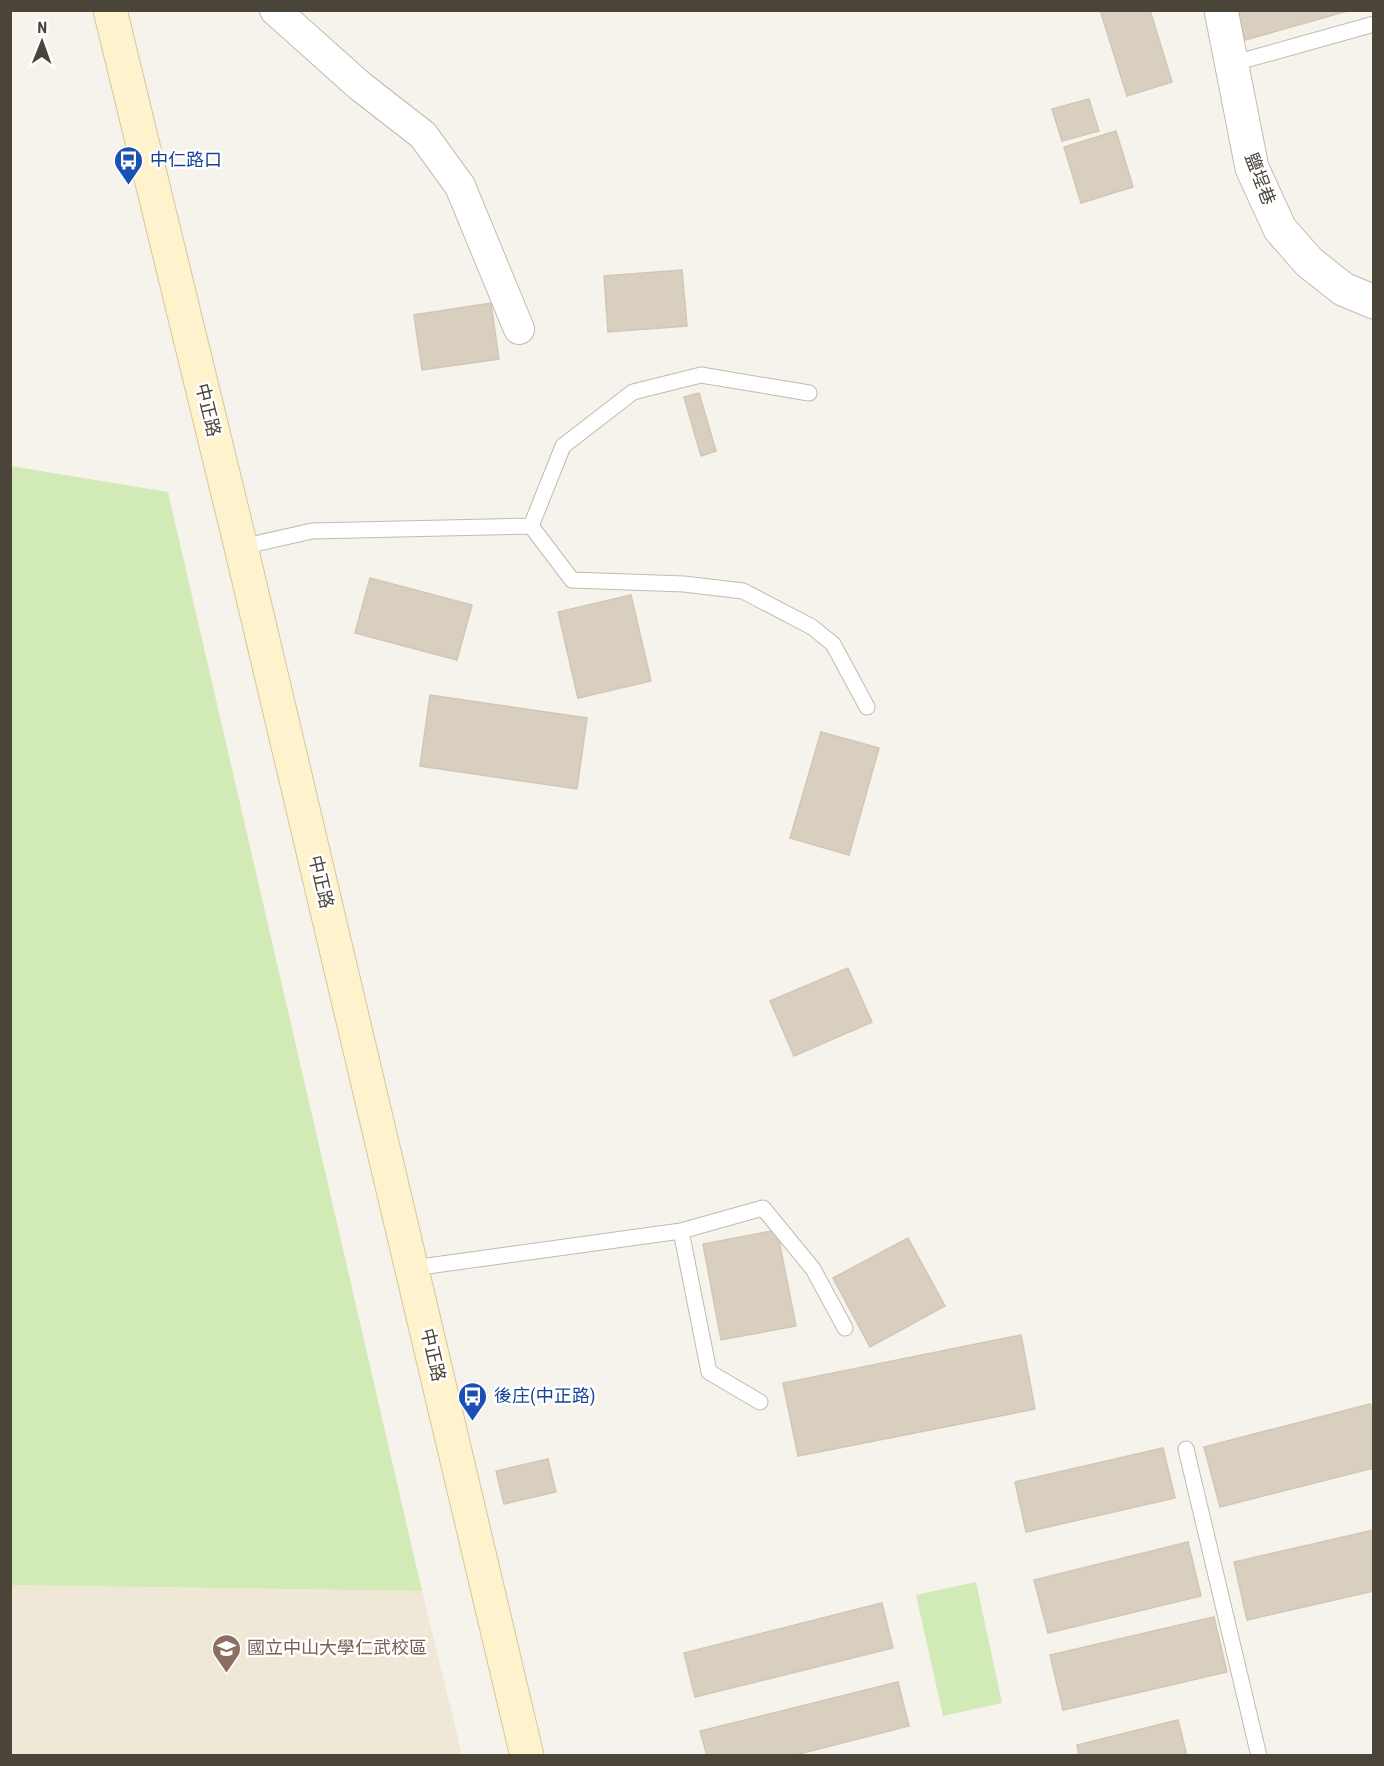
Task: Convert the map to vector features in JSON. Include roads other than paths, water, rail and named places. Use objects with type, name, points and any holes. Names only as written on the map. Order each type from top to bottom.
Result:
[{"type":"main road","name":"中正路","points":[[110,10],[241,547],[527,1755]]},
{"type":"street","points":[[275,10],[360,86],[423,135],[460,186],[519,329]]},
{"type":"street","name":"鹽埕巷","points":[[1221,10],[1252,168],[1280,229],[1309,262],[1343,289],[1374,302]]},
{"type":"lane","points":[[1231,64],[1374,24]]},
{"type":"lane","points":[[531,526],[563,446],[633,392],[701,375],[809,393]]},
{"type":"lane","points":[[241,547],[312,531],[531,526]]},
{"type":"lane","points":[[531,526],[572,580],[684,584],[742,591],[812,627],[833,644],[867,707]]},
{"type":"lane","points":[[413,1268],[681,1231],[763,1208],[813,1269],[845,1328]]},
{"type":"lane","points":[[681,1231],[709,1372],[760,1402]]},
{"type":"lane","points":[[1186,1449],[1259,1755]]},
{"type":"place","name":"中仁路口","points":[[129,186]]},
{"type":"place","name":"後庄(中正路)","points":[[473,1422]]},
{"type":"place","name":"國立中山大學仁武校區","points":[[226,1674]]}]
